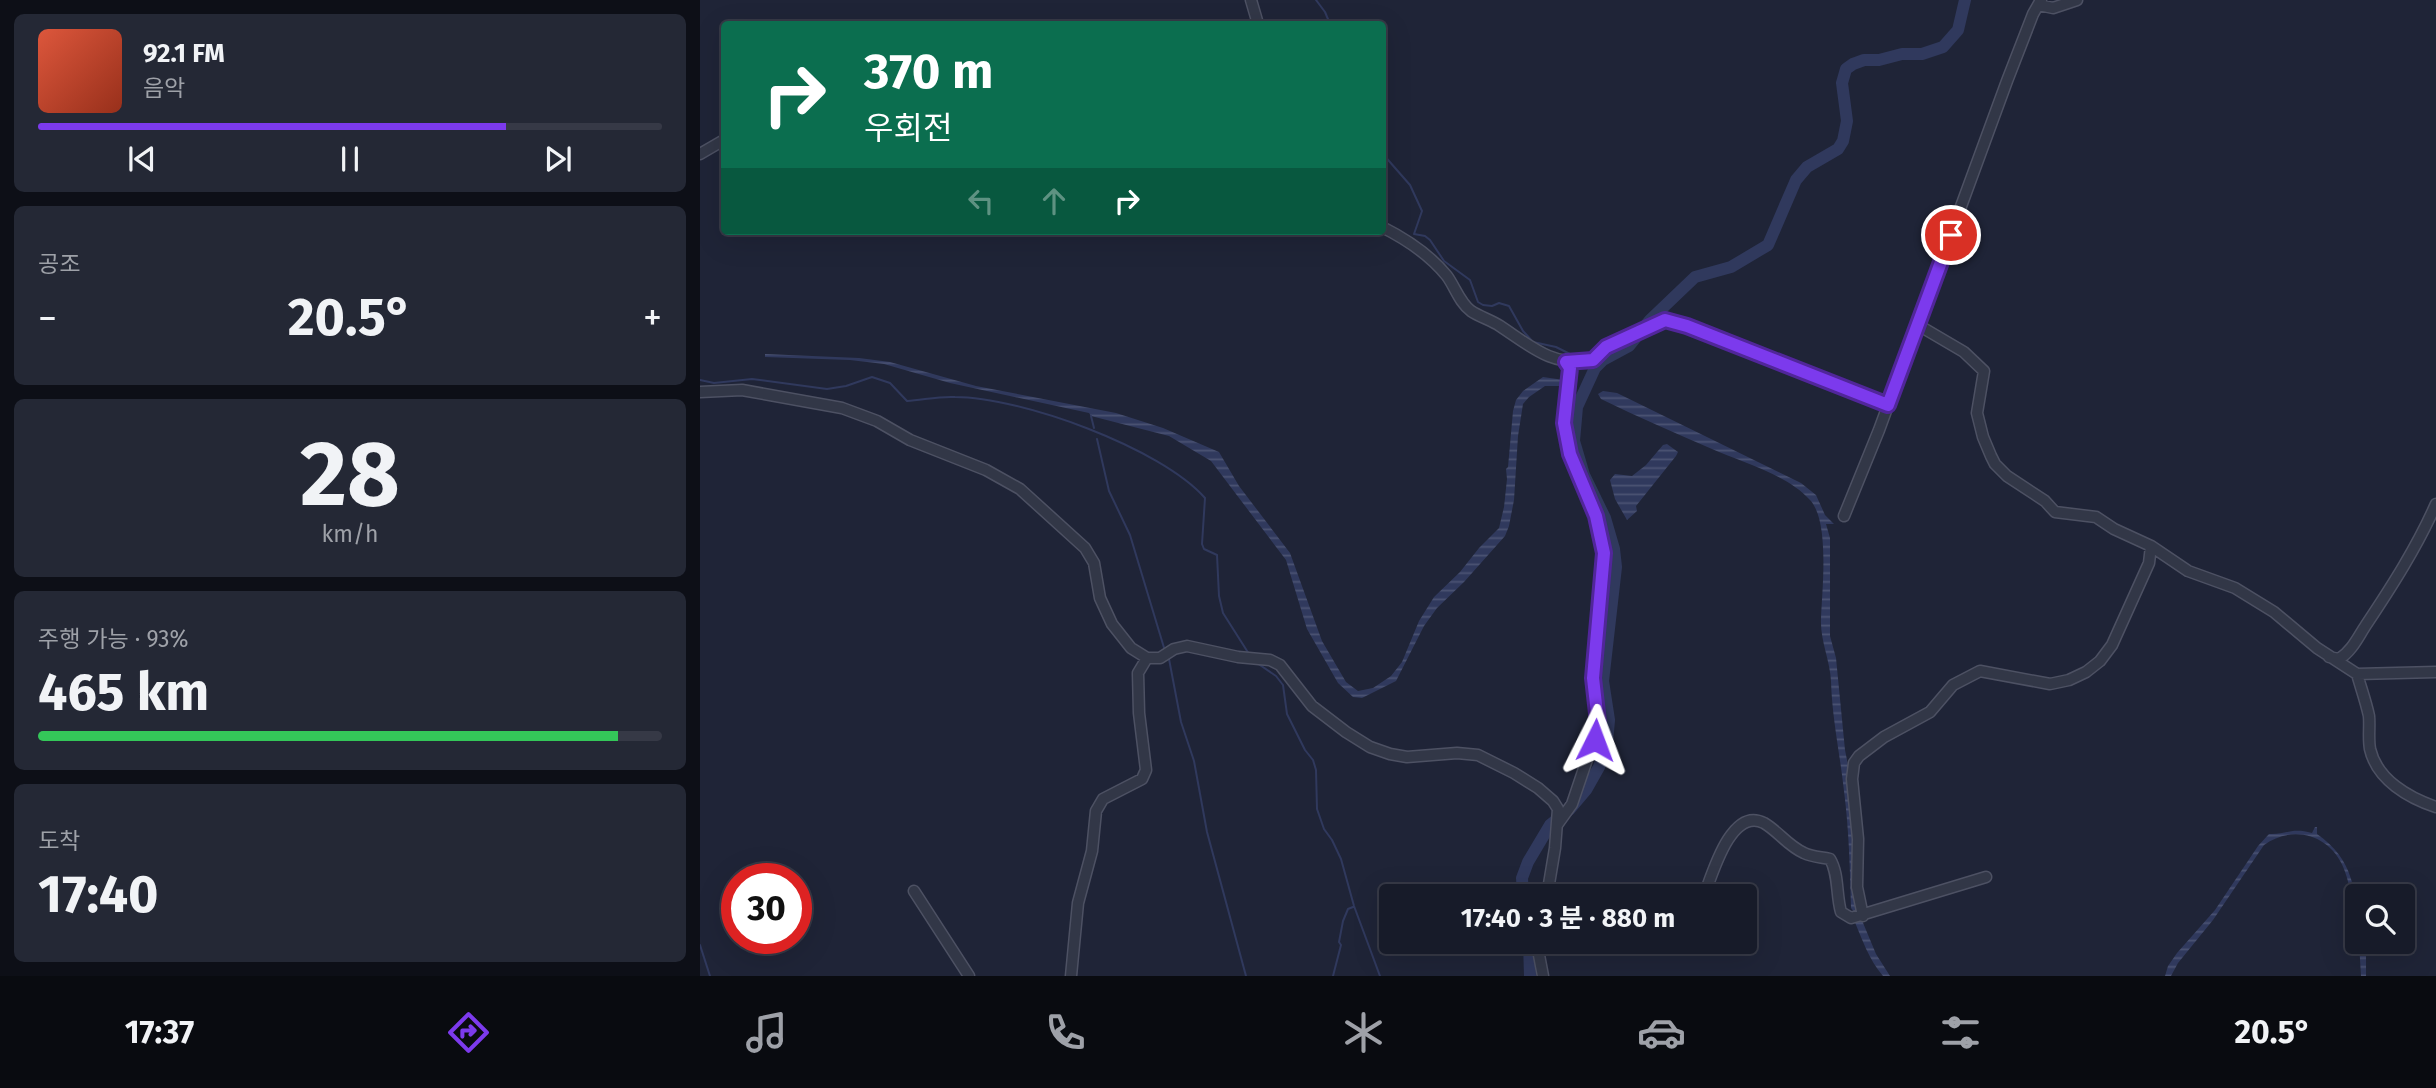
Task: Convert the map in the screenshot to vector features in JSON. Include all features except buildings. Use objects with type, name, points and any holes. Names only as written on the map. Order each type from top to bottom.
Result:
[{"type":"street","points":[[1251,0],[1257,21]]},
{"type":"street","points":[[1844,516],[2033,14],[2040,3],[2053,8],[2077,0]]},
{"type":"street","points":[[700,154],[721,142]]},
{"type":"street","points":[[1386,229],[1412,244],[1429,258],[1448,277],[1471,311],[1498,324],[1533,349],[1566,362],[1593,360],[1606,347],[1665,320],[1687,326],[1888,405]]},
{"type":"street","points":[[1918,325],[1964,352],[1984,371],[1978,420],[1995,464],[2056,512],[2096,517],[2114,529],[2151,546],[2188,571],[2235,587],[2274,612],[2329,657],[2357,674],[2436,672]]},
{"type":"street","points":[[1557,826],[1572,804],[1597,730],[1598,711],[1593,678],[1604,553],[1596,516],[1570,454],[1564,423],[1570,368],[1566,362]]},
{"type":"street","points":[[700,392],[742,390],[842,408],[877,421],[910,440],[986,470],[1020,489],[1085,548],[1094,563],[1100,598],[1112,624],[1131,648],[1147,658],[1160,658],[1174,649],[1187,646],[1238,657],[1270,660],[1280,665],[1312,706],[1363,743],[1400,757],[1457,753],[1485,757],[1538,788],[1553,801],[1558,810],[1549,884]]},
{"type":"street","points":[[2329,657],[2339,659],[2349,651],[2385,598],[2422,535],[2436,504]]},
{"type":"street","points":[[1863,916],[1857,887],[1858,839],[1852,779],[1859,756],[1884,737],[1930,712],[1953,685],[1980,671],[2050,684],[2069,680],[2086,672],[2100,661],[2112,645],[2149,563],[2151,546]]},
{"type":"street","points":[[1071,976],[1078,903],[1092,850],[1096,811],[1103,799],[1142,779],[1146,770],[1139,713],[1138,673],[1147,658]]},
{"type":"street","points":[[2357,674],[2368,716],[2370,748],[2374,758],[2400,791],[2436,807]]},
{"type":"street","points":[[1709,884],[1730,836],[1747,821],[1753,820],[1768,826],[1807,855],[1830,859],[1835,871],[1836,895],[1841,912],[1851,918],[1986,877]]},
{"type":"street","points":[[914,891],[969,976]]},
{"type":"street","points":[[1539,954],[1543,976]]},
{"type":"water","points":[[765,354],[890,362],[976,386],[1116,413],[1163,428],[1219,452],[1239,486],[1290,553],[1322,641],[1346,682],[1358,691],[1373,688],[1391,676],[1402,662],[1419,621],[1434,597],[1499,528],[1504,507],[1506,469],[1516,400],[1523,391],[1543,377],[1564,380],[1566,383],[1562,386],[1545,386],[1523,404],[1514,500],[1505,536],[1437,608],[1424,626],[1396,681],[1362,698],[1353,697],[1338,683],[1307,629],[1286,560],[1211,461],[1169,436],[1091,416],[1089,413],[950,383],[884,364],[765,357]]},
{"type":"water","points":[[1603,391],[1617,393],[1801,483],[1816,495],[1825,515],[1834,524],[1826,524],[1830,538],[1830,636],[1836,658],[1845,750],[1851,780],[1855,913],[1851,908],[1847,820],[1830,673],[1821,627],[1823,539],[1816,510],[1810,500],[1790,483],[1601,399],[1598,394]]},
{"type":"water","points":[[1667,444],[1678,452],[1676,456],[1636,506],[1637,511],[1627,520],[1615,499],[1610,480],[1615,474],[1632,476]]},
{"type":"water","points":[[2317,827],[2317,834],[2329,844],[2345,865],[2352,884],[2349,884],[2338,857],[2321,841],[2299,834],[2275,839],[2264,845],[2171,976],[2165,976],[2177,953],[2215,910],[2269,834],[2299,831],[2312,833]]},
{"type":"water","points":[[1861,918],[1876,954],[1890,976],[1883,976],[1870,956],[1854,920]]},
{"type":"water","points":[[2360,954],[2366,954],[2366,976],[2361,976]]},
{"type":"waterway","points":[[1316,0],[1329,21]]},
{"type":"waterway","points":[[1522,884],[1528,862],[1550,825],[1570,809],[1586,790],[1599,767],[1607,743],[1609,720],[1603,681],[1616,567],[1605,518],[1584,475],[1574,441],[1577,407],[1595,368],[1603,360],[1629,346],[1650,320],[1695,277],[1731,267],[1768,245],[1796,180],[1807,167],[1838,149],[1843,141],[1847,121],[1842,83],[1846,69],[1864,60],[1922,54],[1943,47],[1958,30],[1965,0]]},
{"type":"waterway","points":[[1386,158],[1410,185],[1422,211],[1414,234],[1430,240],[1444,261],[1470,280],[1478,302],[1483,305],[1492,306],[1499,303],[1509,306],[1523,331],[1533,342],[1556,347],[1578,358]]},
{"type":"waterway","points":[[1588,365],[1591,378]]},
{"type":"waterway","points":[[700,380],[714,383],[752,379],[827,389],[872,377],[890,383],[907,401],[955,397],[983,399],[1052,416],[1124,444],[1157,461],[1184,479],[1205,498],[1202,544],[1204,549],[1217,555],[1219,596],[1223,613],[1249,654]]},
{"type":"waterway","points":[[1091,416],[1094,428]]},
{"type":"waterway","points":[[1097,439],[1109,491],[1130,535],[1165,651]]},
{"type":"waterway","points":[[1169,659],[1181,722],[1194,761],[1207,832],[1246,976]]},
{"type":"waterway","points":[[1257,663],[1276,676],[1283,685],[1287,714],[1313,760],[1316,770],[1317,809],[1324,829],[1341,859],[1354,906],[1380,976]]},
{"type":"waterway","points":[[1333,976],[1341,945],[1339,942],[1343,921],[1348,909],[1353,907]]},
{"type":"waterway","points":[[700,945],[710,976]]},
{"type":"waterway","points":[[1529,954],[1530,976]]},
{"type":"route","points":[[1595,740],[1598,711],[1593,678],[1604,553],[1596,516],[1570,454],[1564,423],[1570,377],[1570,368],[1566,362],[1593,360],[1606,347],[1665,320],[1687,326],[1888,405],[1951,235]]}]
